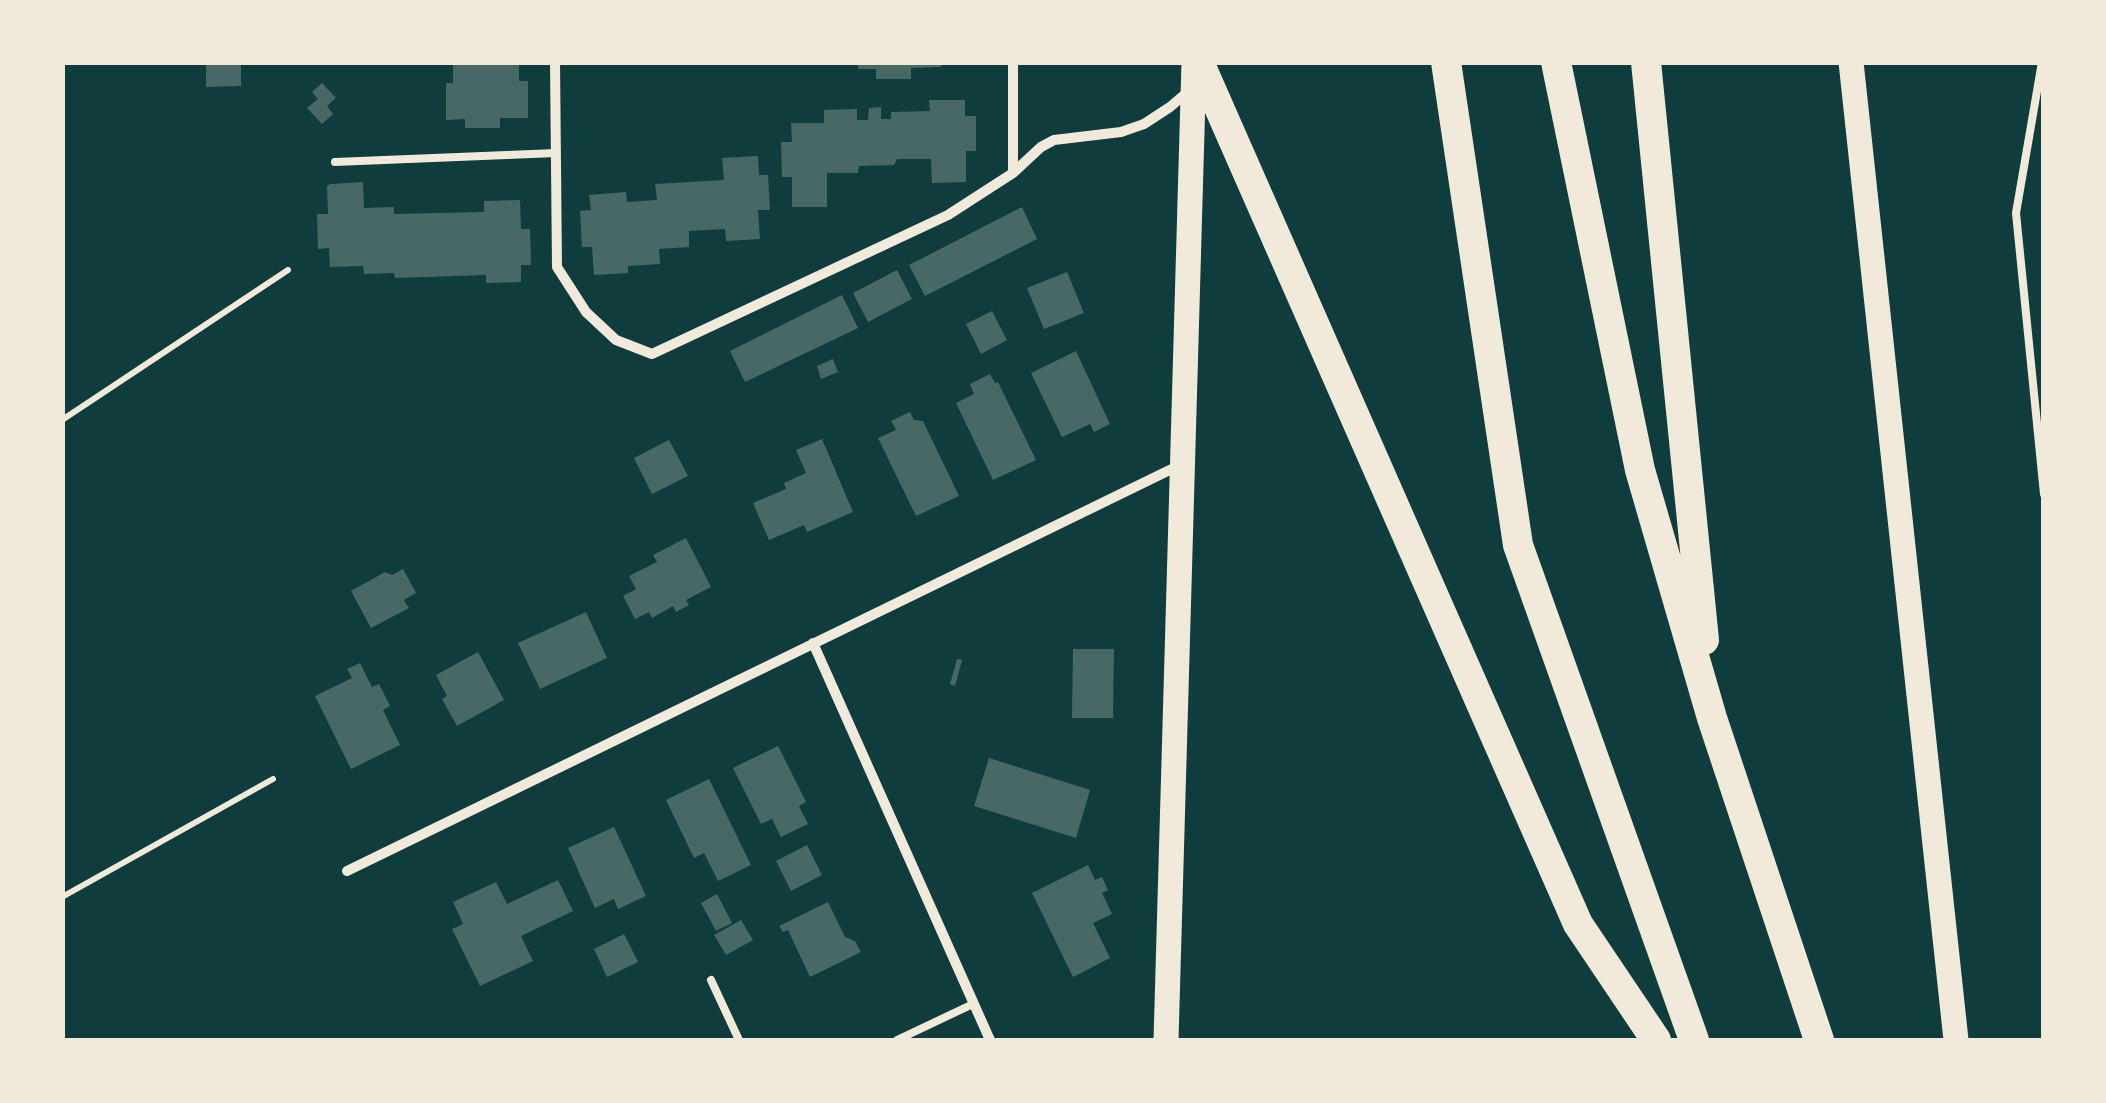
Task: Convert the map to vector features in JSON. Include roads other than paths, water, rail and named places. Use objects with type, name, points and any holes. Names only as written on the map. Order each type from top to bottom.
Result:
[{"type":"highway","points":[[1446,62],[1518,545],[1694,1040]]},
{"type":"highway","points":[[1556,62],[1640,470],[1712,718],[1819,1040]]},
{"type":"highway","points":[[1646,62],[1712,718]]},
{"type":"highway","points":[[1195,71],[1578,924],[1656,1040]]},
{"type":"main road","points":[[1852,62],[1956,1040]]},
{"type":"main road","points":[[1166,1040],[1195,71]]},
{"type":"street","points":[[555,62],[557,267],[586,312],[606,331],[616,340],[652,354],[948,215],[1054,140],[1121,132],[1144,124],[1170,107],[1195,71]]},
{"type":"street","points":[[1013,62],[1013,172]]},
{"type":"street","points":[[347,871],[1181,465]]},
{"type":"street","points":[[812,643],[990,1040]]},
{"type":"lane","points":[[2042,62],[2016,213],[2044,494]]},
{"type":"lane","points":[[335,162],[556,152]]},
{"type":"lane","points":[[712,980],[740,1040]]},
{"type":"lane","points":[[897,1040],[973,1004]]}]
